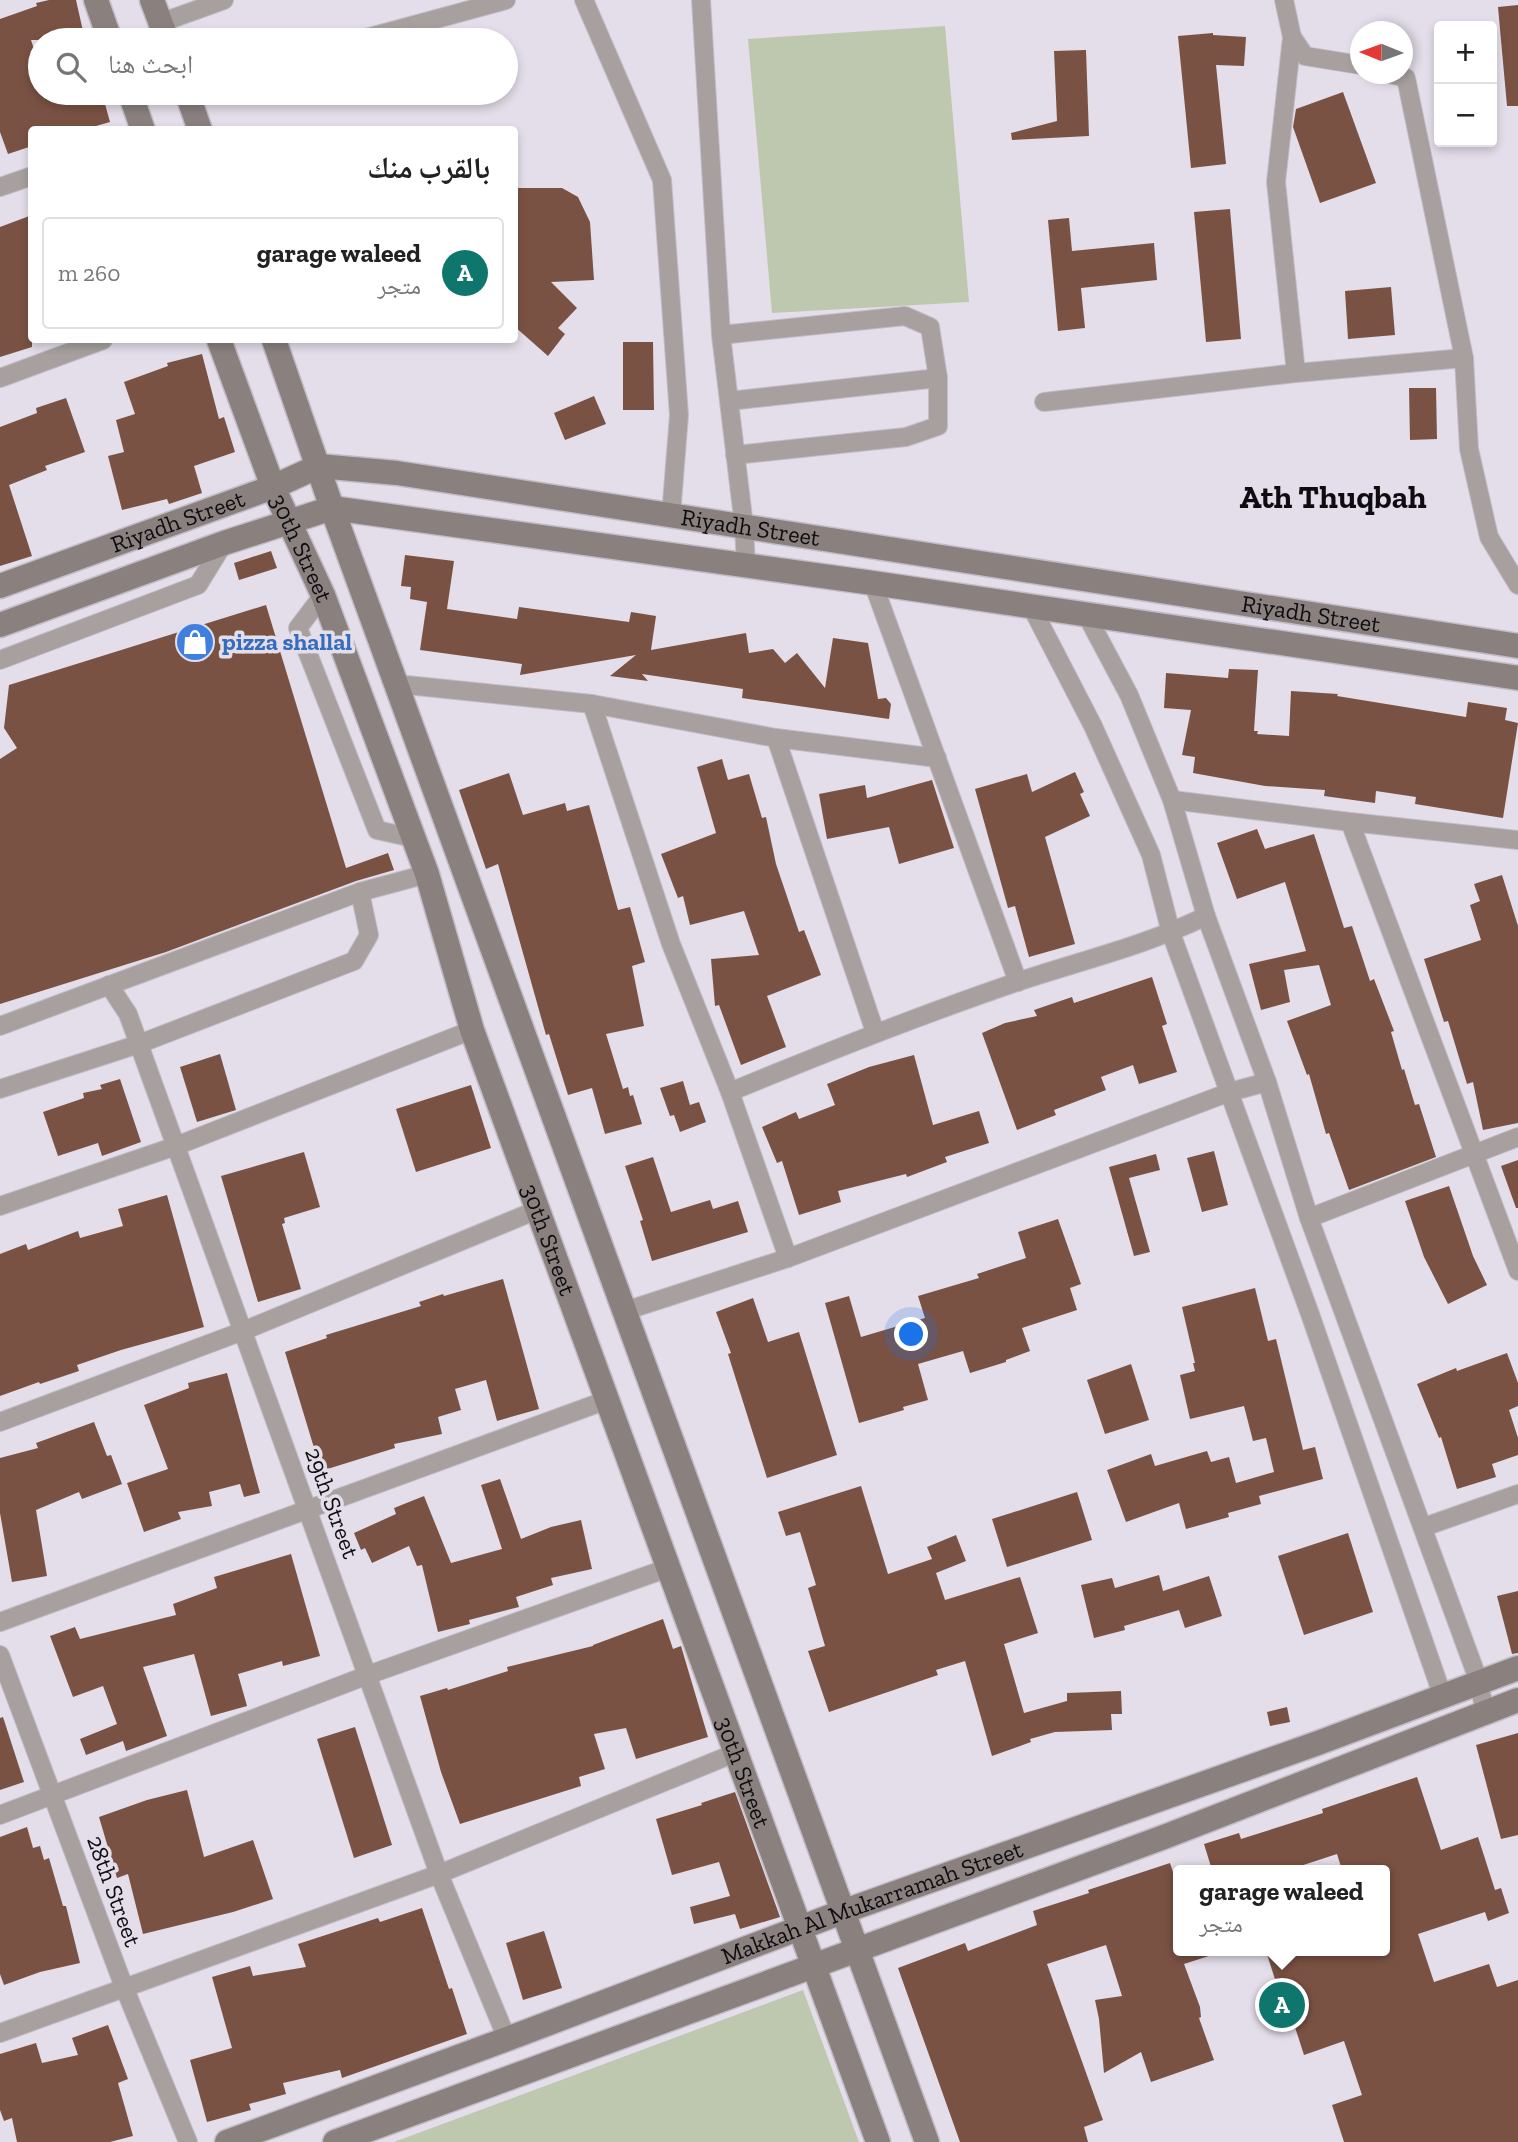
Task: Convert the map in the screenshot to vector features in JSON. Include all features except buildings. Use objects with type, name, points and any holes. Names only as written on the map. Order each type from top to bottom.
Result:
[{"type":"main road","points":[[96,0],[106,28]]},
{"type":"main road","points":[[152,0],[162,28]]},
{"type":"main road","points":[[134,105],[142,126]]},
{"type":"main road","points":[[191,105],[199,126]]},
{"type":"main road","name":"30th Street","points":[[220,343],[273,487],[323,595],[427,874],[471,1030],[878,2142]]},
{"type":"main road","name":"30th Street","points":[[275,343],[332,509],[927,2142]]},
{"type":"main road","name":"Riyadh Street","points":[[0,586],[273,487],[319,467],[397,473],[1518,646]]},
{"type":"main road","name":"Riyadh Street","points":[[0,625],[224,542],[332,509],[873,583],[1518,678]]},
{"type":"main road","name":"Makkah Al Mukarramah Street","points":[[227,2142],[842,1912],[1518,1668]]},
{"type":"main road","name":"Makkah Al Mukarramah Street","points":[[335,2142],[1164,1837],[1518,1700]]},
{"type":"street","points":[[171,28],[224,0]]},
{"type":"street","points":[[403,28],[506,0]]},
{"type":"street","points":[[584,0],[662,180],[679,415],[671,515]]},
{"type":"street","points":[[701,0],[721,335],[744,526],[746,566]]},
{"type":"street","points":[[1284,0],[1292,37],[1276,182],[1296,373]]},
{"type":"street","points":[[1292,37],[1305,56],[1350,63]]},
{"type":"street","points":[[1407,84],[1464,358],[1469,449],[1489,537],[1518,585]]},
{"type":"street","points":[[0,187],[28,177]]},
{"type":"street","points":[[721,335],[905,316],[930,327],[938,378],[938,426],[906,437],[735,456]]},
{"type":"street","points":[[0,378],[95,343]]},
{"type":"street","points":[[1044,402],[1296,373],[1464,358]]},
{"type":"street","points":[[729,401],[938,378]]},
{"type":"street","points":[[0,660],[198,585],[224,542]]},
{"type":"street","points":[[873,583],[1017,982]]},
{"type":"street","points":[[323,595],[298,628],[377,830],[412,838]]},
{"type":"street","points":[[1032,608],[1093,726],[1151,855],[1171,933],[1310,1314],[1443,1697]]},
{"type":"street","points":[[1087,615],[1129,695],[1172,800],[1206,915],[1267,1082],[1309,1217],[1424,1527],[1479,1682],[1485,1713]]},
{"type":"street","points":[[397,684],[592,704],[776,738],[937,758]]},
{"type":"street","points":[[592,704],[671,944],[730,1092],[788,1258]]},
{"type":"street","points":[[776,738],[875,1032]]},
{"type":"street","points":[[1172,800],[1518,840]]},
{"type":"street","points":[[1350,822],[1518,1270]]},
{"type":"street","points":[[0,1026],[360,892],[427,874]]},
{"type":"street","points":[[0,1089],[139,1044],[354,961],[369,935],[360,892]]},
{"type":"street","points":[[730,1092],[875,1032],[1017,982],[1171,933],[1206,915]]},
{"type":"street","name":"29th Street","points":[[109,985],[128,1014],[439,1874],[507,2039]]},
{"type":"street","points":[[0,1206],[176,1146],[471,1030]]},
{"type":"street","points":[[625,1311],[788,1258],[1230,1092],[1267,1082]]},
{"type":"street","points":[[1309,1217],[1518,1137]]},
{"type":"street","points":[[0,1422],[243,1331],[537,1210]]},
{"type":"street","points":[[0,1622],[607,1400]]},
{"type":"street","points":[[1424,1527],[1518,1494]]},
{"type":"street","points":[[0,1815],[368,1675],[668,1568]]},
{"type":"street","name":"28th Street","points":[[0,1655],[124,1987],[188,2142]]},
{"type":"street","points":[[0,2033],[439,1874],[735,1753]]},
{"type":"green space","points":[[945,26],[969,302],[772,313],[748,39]]},
{"type":"green space","points":[[803,1990],[859,2142],[394,2142]]},
{"type":"place","name":"pizza shallal","points":[[195,642]]},
{"type":"place","name":"garage waleed","points":[[1282,2005]]},
{"type":"district","name":"Ath Thuqbah","points":[[1333,497]]}]
